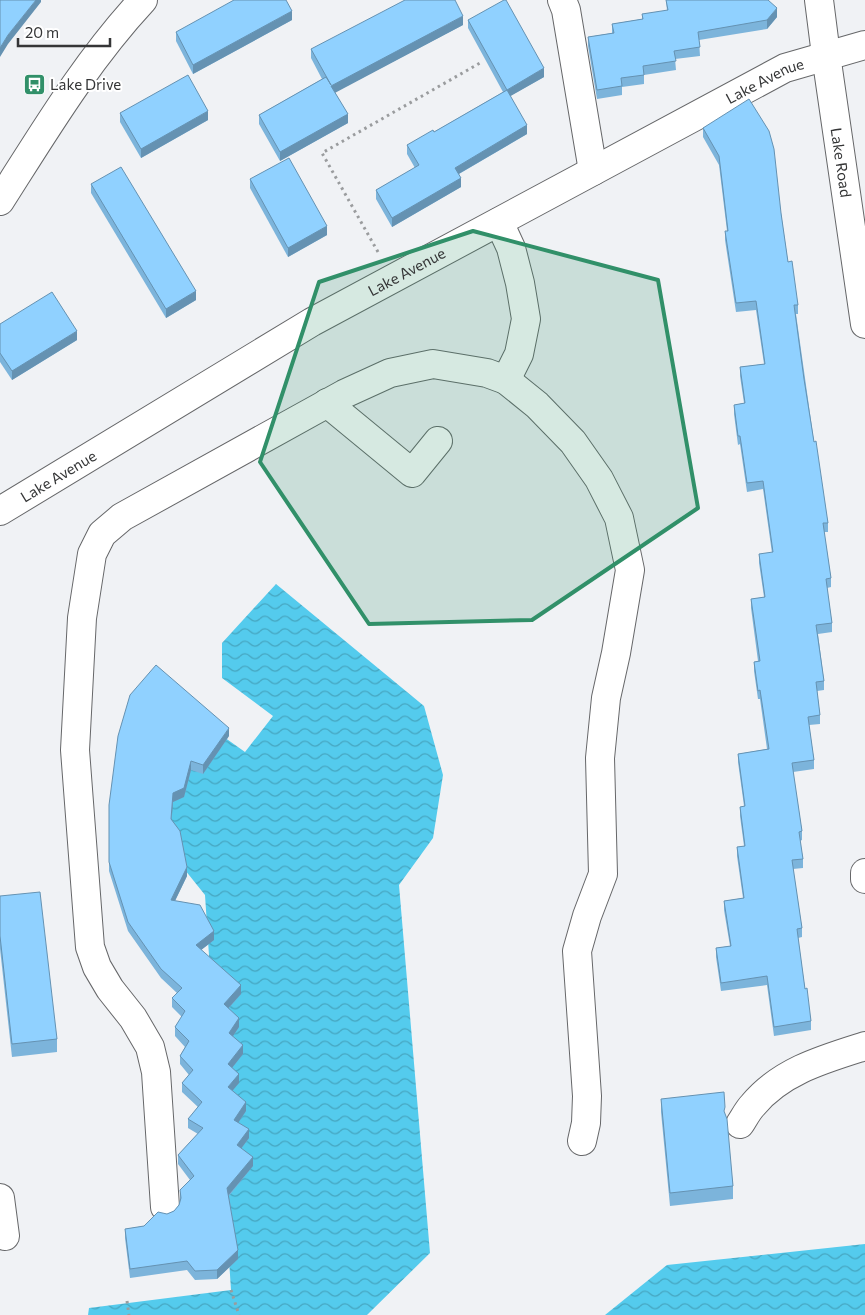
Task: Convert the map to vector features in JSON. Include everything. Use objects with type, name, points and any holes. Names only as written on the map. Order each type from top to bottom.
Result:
[{"type":"street","points":[[0,201],[73,88],[129,15],[143,0]]},
{"type":"street","points":[[562,0],[566,10],[593,171]]},
{"type":"street","name":"Lake Road","points":[[819,0],[826,55],[855,189],[865,324]]},
{"type":"street","name":"Lake Avenue","points":[[0,511],[312,322],[784,68],[865,45]]},
{"type":"street","points":[[499,222],[511,248],[520,283],[526,319],[519,354],[506,380]]},
{"type":"street","points":[[165,1207],[156,1072],[150,1048],[133,1018],[110,989],[96,967],[90,947],[75,750],[82,618],[92,554],[102,534],[122,517],[326,403],[390,373],[433,364],[487,373],[506,380],[537,405],[573,442],[599,479],[619,518],[630,570],[616,653],[606,698],[600,758],[603,874],[587,916],[577,951],[587,1096],[586,1123],[582,1142]]},
{"type":"street","points":[[326,403],[412,473],[438,442]]},
{"type":"street","points":[[865,873],[865,879]]},
{"type":"street","points":[[740,1124],[752,1105],[771,1087],[798,1069],[865,1046]]},
{"type":"street","points":[[0,1198],[5,1236]]},
{"type":"path","points":[[393,279],[322,153],[480,63]]},
{"type":"path","points":[[231,1290],[239,1315]]},
{"type":"path","points":[[127,1301],[129,1315]]},
{"type":"highlighted area","points":[[473,231],[658,280],[698,508],[532,620],[369,624],[260,462],[319,282]]},
{"type":"water","points":[[276,584],[424,706],[443,775],[433,838],[399,885],[430,1253],[367,1315],[88,1315],[89,1308],[231,1290],[205,895],[169,850],[155,778],[193,715],[245,752],[273,716],[222,678],[222,643]]},
{"type":"water","points":[[865,1244],[865,1315],[605,1315],[667,1265]]},
{"type":"building","points":[[0,0],[36,0],[0,48]]},
{"type":"building","points":[[234,0],[286,0],[292,11],[193,65],[176,32]]},
{"type":"building","points":[[405,0],[455,0],[463,16],[331,86],[348,114],[280,152],[259,115],[326,77],[331,85],[311,49]]},
{"type":"building","points":[[506,0],[544,68],[507,90],[468,20]]},
{"type":"building","points":[[666,0],[768,0],[777,8],[767,20],[698,32],[700,47],[674,51],[676,61],[643,66],[644,75],[621,78],[622,86],[597,90],[588,37],[614,33],[612,24],[643,19],[642,14],[668,10]]},
{"type":"building","points":[[188,75],[208,111],[141,149],[120,113]]},
{"type":"building","points":[[507,90],[527,125],[455,168],[461,178],[392,218],[376,190],[419,165],[407,145],[433,130],[434,132]]},
{"type":"building","points":[[749,99],[769,131],[774,149],[788,262],[792,261],[798,305],[794,305],[804,379],[814,442],[816,441],[828,523],[823,523],[831,578],[826,579],[832,623],[816,625],[824,681],[816,682],[820,715],[808,717],[814,760],[792,763],[802,831],[799,832],[803,859],[792,860],[802,928],[797,929],[811,1021],[774,1027],[767,976],[721,983],[716,948],[731,946],[724,901],[744,898],[737,847],[745,846],[740,807],[745,806],[738,754],[769,749],[754,662],[760,661],[751,599],[765,597],[759,554],[773,552],[763,481],[747,483],[734,405],[745,403],[740,367],[765,364],[756,301],[736,303],[725,231],[728,231],[719,156],[703,128]]},
{"type":"building","points":[[289,158],[327,226],[288,248],[250,179]]},
{"type":"building","points":[[121,167],[196,291],[166,309],[91,184]]},
{"type":"building","points":[[52,292],[77,331],[12,371],[0,353],[0,324]]},
{"type":"building","points":[[156,665],[229,728],[203,765],[191,761],[184,788],[173,793],[171,819],[180,831],[187,867],[171,900],[200,905],[214,931],[196,945],[241,985],[224,1004],[239,1018],[229,1033],[243,1045],[228,1064],[239,1074],[228,1087],[246,1102],[234,1120],[249,1129],[237,1145],[253,1157],[227,1188],[238,1250],[217,1270],[195,1271],[187,1261],[130,1269],[125,1229],[144,1226],[158,1212],[167,1214],[174,1211],[179,1205],[181,1198],[180,1190],[194,1176],[178,1155],[203,1128],[188,1119],[202,1102],[182,1083],[193,1070],[180,1056],[189,1041],[175,1027],[185,1011],[172,998],[182,988],[161,969],[128,922],[109,862],[109,805],[118,736],[130,695]]},
{"type":"building","points":[[40,892],[57,1039],[12,1044],[0,936],[0,896]]},
{"type":"building","points":[[724,1092],[724,1111],[727,1119],[733,1186],[670,1193],[661,1099]]},
{"type":"place","name":"Lake Drive","points":[[34,84]]}]
